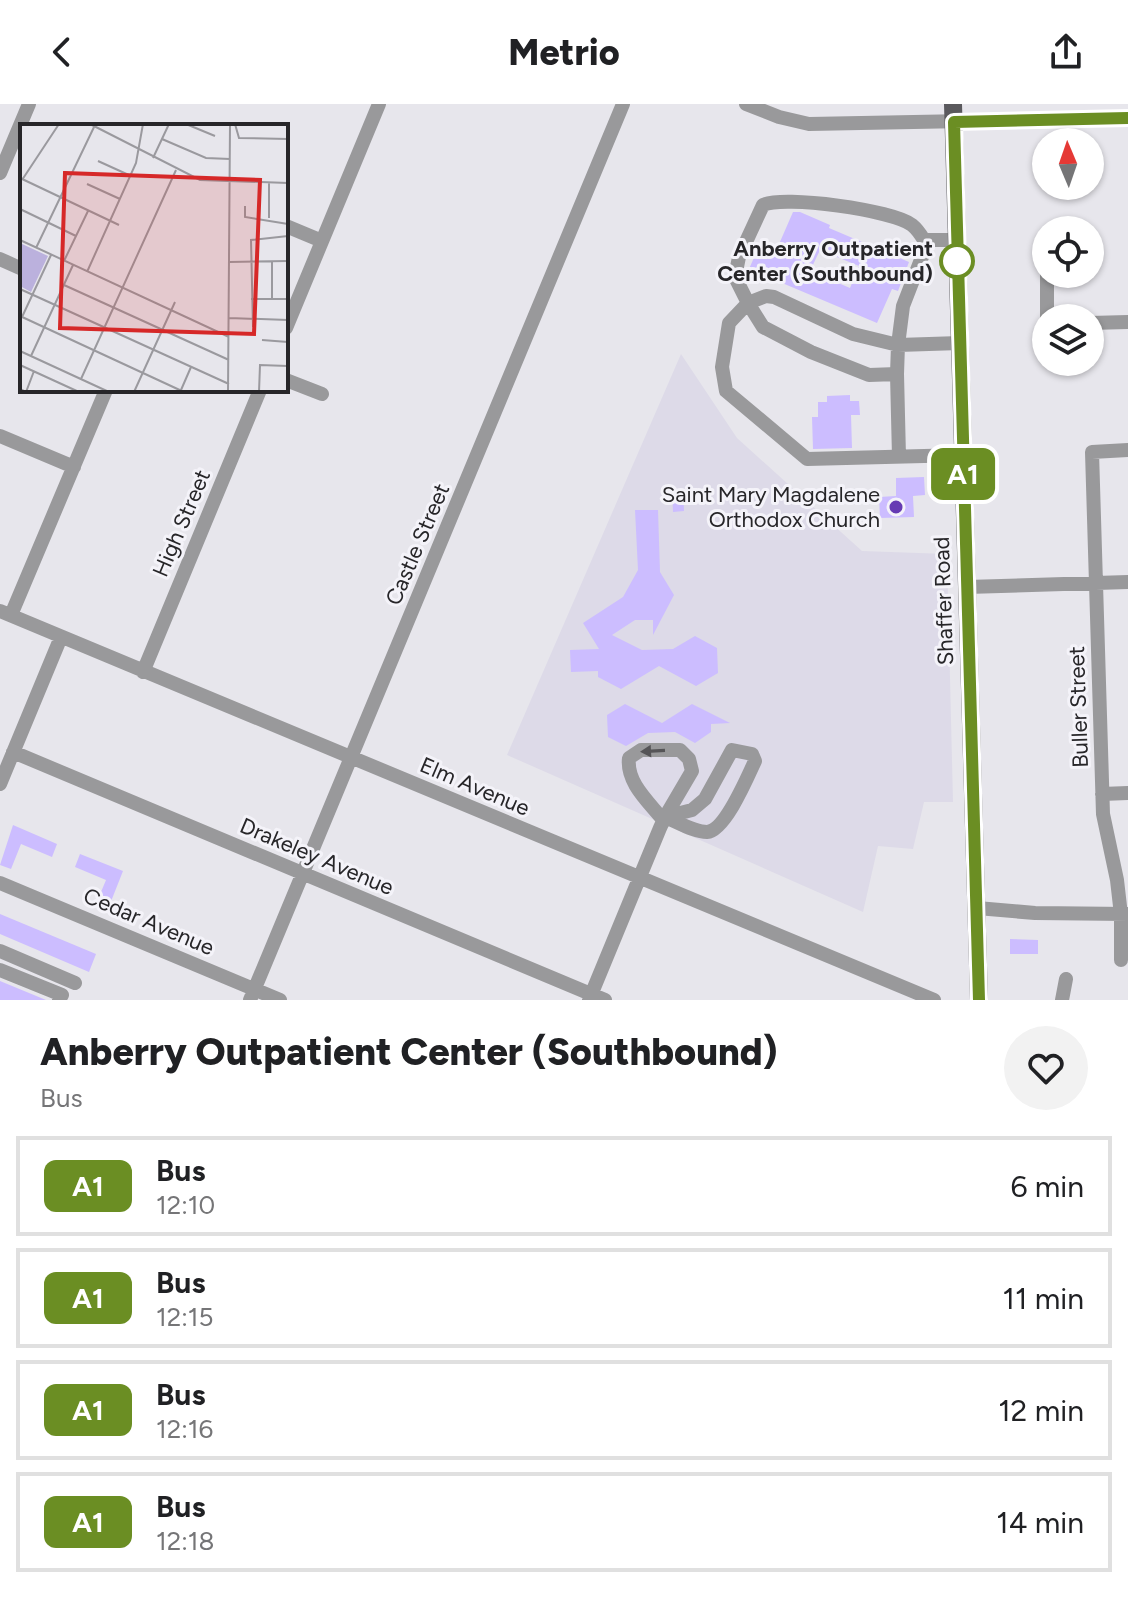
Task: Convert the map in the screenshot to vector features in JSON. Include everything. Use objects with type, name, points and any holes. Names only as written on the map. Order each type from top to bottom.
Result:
[{"type":"main road","name":"Shaffer Road","points":[[953,113],[979,1000]]},
{"type":"street","points":[[21,124],[29,104]]},
{"type":"street","points":[[288,323],[378,104]]},
{"type":"street","name":"Castle Street","points":[[252,995],[623,104]]},
{"type":"street","points":[[746,104],[779,117],[809,124],[953,113],[1050,120],[1106,111],[1128,118]]},
{"type":"street","points":[[1050,104],[1050,120]]},
{"type":"street","points":[[0,173],[20,125]]},
{"type":"street","points":[[897,374],[869,375],[811,352],[763,327],[735,277],[739,257],[763,205],[770,202],[849,208],[891,215],[912,225],[924,240],[922,257],[903,306],[898,345],[899,457]]},
{"type":"street","points":[[288,227],[322,241]]},
{"type":"street","points":[[924,240],[957,240]]},
{"type":"street","points":[[0,259],[20,268]]},
{"type":"street","points":[[960,343],[898,345],[853,334],[766,296],[748,303],[729,323],[722,367],[726,391],[807,459],[963,455]]},
{"type":"street","points":[[1104,323],[1128,322]]},
{"type":"street","points":[[288,381],[322,394]]},
{"type":"street","points":[[6,613],[105,392]]},
{"type":"street","name":"High Street","points":[[143,672],[259,392]]},
{"type":"street","points":[[0,436],[74,467]]},
{"type":"street","name":"Buller Street","points":[[1121,960],[1124,914],[1107,840],[1102,794],[1092,452],[1128,450]]},
{"type":"street","points":[[967,587],[1128,582]]},
{"type":"street","name":"Elm Avenue","points":[[6,613],[934,1000]]},
{"type":"street","points":[[0,784],[61,637]]},
{"type":"street","points":[[595,998],[639,878],[663,822],[692,771],[689,759],[680,750],[641,750],[629,758],[628,770],[632,781],[663,822],[704,832],[713,831],[740,793],[755,761],[752,754],[732,750],[705,799],[692,810],[663,822]]},
{"type":"street","name":"Drakeley Avenue","points":[[13,752],[595,998]]},
{"type":"street","points":[[1102,794],[1128,793]]},
{"type":"street","name":"Cedar Avenue","points":[[0,883],[252,995],[280,1000]]},
{"type":"street","points":[[977,908],[1124,914]]},
{"type":"street","points":[[0,951],[75,983]]},
{"type":"street","points":[[0,970],[62,995],[59,1000]]},
{"type":"street","points":[[1062,1000],[1066,979]]},
{"type":"shaded area","points":[[681,354],[737,438],[862,551],[947,554],[953,802],[924,802],[913,849],[878,846],[863,912],[507,755]]},
{"type":"building","points":[[793,212],[800,212],[830,225],[829,228],[909,262],[898,291],[892,289],[877,323],[749,269],[760,244],[776,251]],"holes":[[[820,250],[859,266],[850,288],[810,271]]]},
{"type":"building","points":[[850,395],[850,401],[859,401],[860,415],[851,415],[852,448],[813,449],[812,417],[818,417],[818,402],[827,402],[827,396]]},
{"type":"building","name":"Saint Mary Magdalene Orthodox Church","points":[[924,477],[925,495],[913,496],[914,517],[880,518],[879,497],[896,496],[896,478]]},
{"type":"building","points":[[672,489],[683,489],[684,511],[673,512]]},
{"type":"building","points":[[635,510],[658,510],[660,572],[674,595],[653,635],[653,620],[635,620],[612,635],[642,650],[673,649],[695,636],[717,648],[718,673],[696,686],[659,666],[621,689],[598,677],[598,671],[571,672],[570,650],[599,649],[583,623],[623,597],[638,570]]},
{"type":"building","points":[[625,704],[662,723],[692,704],[730,723],[711,724],[711,732],[695,743],[675,732],[648,733],[626,746],[608,737],[607,715]]},
{"type":"building","points":[[13,825],[57,844],[52,857],[21,844],[11,869],[0,865]]},
{"type":"building","points":[[80,854],[123,871],[108,909],[96,904],[106,880],[75,867]]},
{"type":"building","points":[[0,914],[96,954],[89,972],[0,934]]},
{"type":"building","points":[[1010,939],[1038,940],[1038,954],[1010,954]]},
{"type":"building","points":[[0,981],[46,1000],[0,1000]]},
{"type":"bus line","name":"A1","points":[[979,1000],[954,122],[1128,118]]},
{"type":"place","name":"Anberry Outpatient Center (Southbound)","points":[[957,261]]},
{"type":"place","name":"Saint Mary Magdalene Orthodox Church","points":[[896,507]]}]
